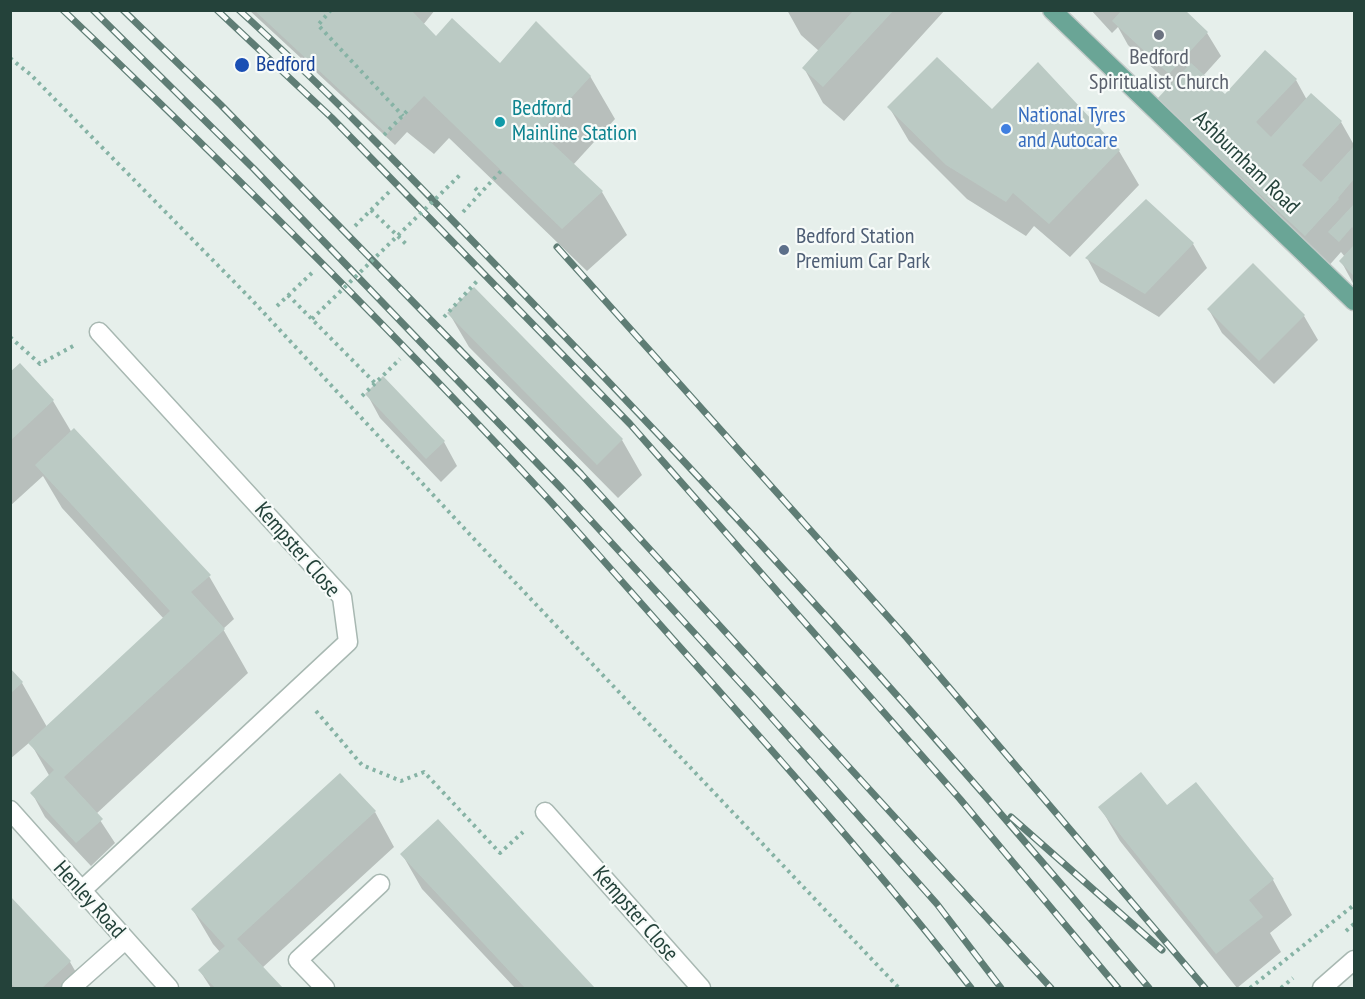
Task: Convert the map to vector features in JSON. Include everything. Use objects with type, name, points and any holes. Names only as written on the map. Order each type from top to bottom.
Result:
[{"type":"main road","name":"Ashburnham Road","points":[[1052,10],[1354,301]]},
{"type":"street","name":"Kempster Close","points":[[81,891],[348,642],[342,597],[99,332]]},
{"type":"street","name":"Henley Road","points":[[10,810],[169,988]]},
{"type":"street","name":"Kempster Close","points":[[545,812],[701,988]]},
{"type":"street","points":[[325,988],[298,960],[380,884]]},
{"type":"street","points":[[71,988],[125,940]]},
{"type":"street","points":[[1322,988],[1354,960]]},
{"type":"path","points":[[332,10],[318,25],[403,116]]},
{"type":"path","points":[[10,58],[31,75],[250,298],[491,557],[899,988]]},
{"type":"path","points":[[384,135],[407,111]]},
{"type":"path","points":[[463,212],[501,171]]},
{"type":"path","points":[[312,319],[461,174]]},
{"type":"path","points":[[475,188],[480,193]]},
{"type":"path","points":[[355,226],[390,191]]},
{"type":"path","points":[[371,210],[406,244]]},
{"type":"path","points":[[277,306],[314,272]]},
{"type":"path","points":[[444,317],[479,279]]},
{"type":"path","points":[[288,295],[375,383]]},
{"type":"path","points":[[10,337],[40,364],[99,332]]},
{"type":"path","points":[[362,396],[400,359]]},
{"type":"path","points":[[298,690],[362,765],[400,782],[424,772],[500,853],[545,812]]},
{"type":"path","points":[[1250,988],[1354,905]]},
{"type":"building","name":"Bedford Mainline Station","points":[[254,10],[411,10],[436,36],[452,18],[500,63],[536,21],[591,76],[540,132],[603,191],[562,229],[424,96],[387,134]]},
{"type":"building","points":[[854,10],[894,10],[823,87],[802,68]]},
{"type":"building","points":[[1122,10],[1185,10],[1208,32],[1169,74],[1112,21]]},
{"type":"building","points":[[1265,50],[1297,79],[1256,122],[1271,137],[1311,93],[1342,121],[1302,165],[1321,182],[1354,146],[1354,179],[1305,236],[1157,99],[1191,63],[1225,94]]},
{"type":"building","name":"National Tyres and Autocare","points":[[937,57],[992,109],[1038,62],[1120,150],[1049,224],[1013,193],[1006,202],[946,165],[887,107]]},
{"type":"building","points":[[1146,199],[1194,243],[1145,294],[1085,258]]},
{"type":"building","points":[[1354,204],[1354,229],[1352,227],[1339,242],[1328,232]]},
{"type":"building","points":[[1354,245],[1354,276],[1339,261]]},
{"type":"building","points":[[1253,263],[1305,315],[1259,361],[1207,309]]},
{"type":"building","points":[[474,287],[623,439],[597,465],[447,313]]},
{"type":"building","points":[[20,363],[54,400],[10,441],[10,372]]},
{"type":"building","points":[[383,376],[445,441],[426,459],[365,394]]},
{"type":"building","points":[[74,428],[211,575],[191,592],[225,629],[64,777],[103,819],[76,843],[30,793],[54,770],[28,743],[170,611],[35,465]]},
{"type":"building","points":[[10,668],[23,682],[10,694]]},
{"type":"building","points":[[1141,772],[1167,805],[1196,782],[1274,879],[1249,900],[1263,917],[1216,954],[1098,807]]},
{"type":"building","points":[[340,773],[376,811],[237,939],[283,988],[215,988],[198,970],[225,946],[191,909]]},
{"type":"building","points":[[438,819],[595,988],[525,988],[400,854]]},
{"type":"building","points":[[10,896],[71,961],[42,988],[16,988],[10,983]]},
{"type":"railway","points":[[63,10],[311,252],[432,375],[550,501],[828,815],[971,988]]},
{"type":"railway","points":[[93,10],[254,169],[563,490],[755,699],[937,904],[1001,988]]},
{"type":"railway","points":[[123,10],[221,105],[581,474],[1051,988]]},
{"type":"railway","points":[[217,10],[332,118],[630,424],[960,799],[1118,988]]},
{"type":"railway","points":[[239,10],[382,148],[682,460],[920,721],[1149,988]]},
{"type":"railway","points":[[557,247],[907,638],[1205,988]]},
{"type":"railway","points":[[1011,817],[1162,950]]},
{"type":"place","name":"Bedford Spiritualist Church","points":[[1159,35]]},
{"type":"place","name":"Bedford","points":[[242,65]]},
{"type":"place","name":"Bedford Mainline Station","points":[[500,122]]},
{"type":"place","name":"National Tyres and Autocare","points":[[1006,129]]},
{"type":"place","name":"Bedford Station Premium Car Park","points":[[784,250]]}]
